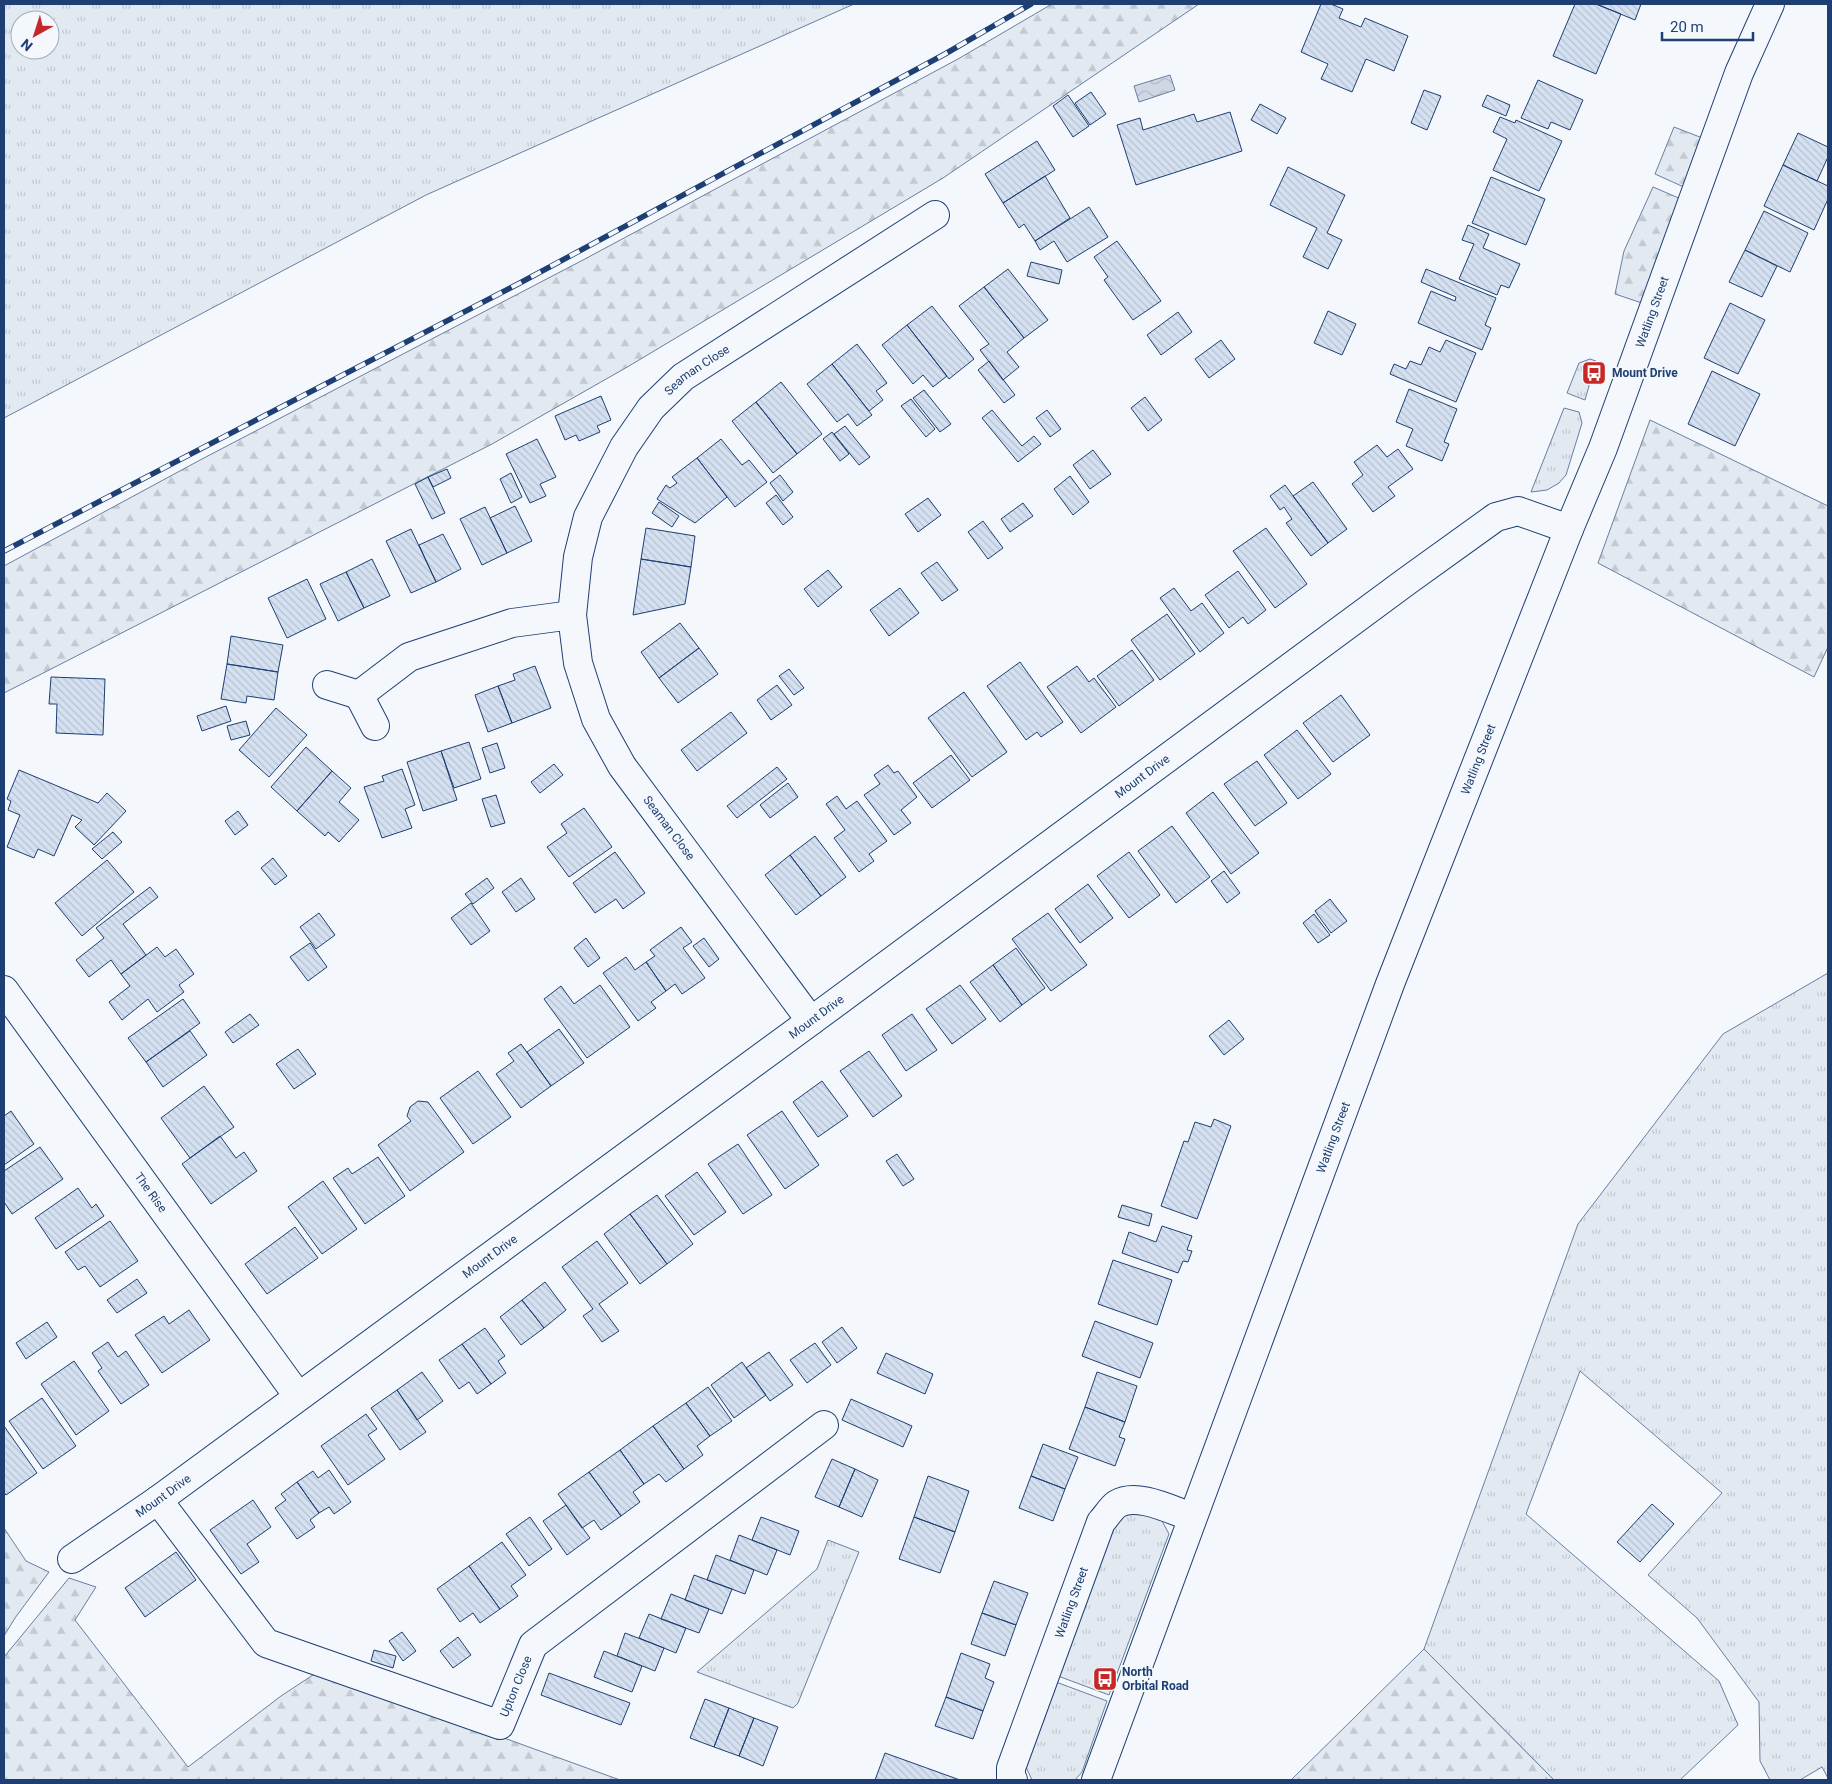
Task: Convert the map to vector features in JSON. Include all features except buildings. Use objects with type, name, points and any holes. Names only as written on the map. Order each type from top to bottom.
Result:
[{"type":"street","name":"Watling Street","points":[[1096,1780],[1390,984],[1609,433],[1739,73],[1770,4]]},
{"type":"street","name":"Seaman Close","points":[[811,1021],[622,766],[596,719],[578,663],[572,615],[578,557],[588,517],[624,447],[651,408],[683,377],[935,214]]},
{"type":"street","name":"Mount Drive","points":[[72,1560],[158,1500],[1407,581],[1496,518],[1518,511],[1570,529]]},
{"type":"street","points":[[360,695],[409,657],[512,623],[572,615]]},
{"type":"street","points":[[327,685],[360,695],[375,726]]},
{"type":"street","name":"The Rise","points":[[4,990],[298,1396]]},
{"type":"street","name":"Upton Close","points":[[158,1500],[266,1643],[500,1726],[534,1645],[824,1425]]},
{"type":"street","name":"Watling Street","points":[[1013,1780],[1011,1778],[1012,1768],[1101,1522],[1115,1505],[1130,1499],[1146,1501],[1192,1517]]},
{"type":"green space","points":[[4,4],[854,4],[426,195],[4,418]]},
{"type":"green space","points":[[1052,4],[1199,4],[943,178],[629,366],[492,444],[4,693],[4,566],[202,459],[583,260],[958,59]]},
{"type":"green space","points":[[1674,127],[1705,139],[1686,188],[1655,174]]},
{"type":"green space","points":[[1653,187],[1681,199],[1642,303],[1615,294],[1624,251]]},
{"type":"green space","points":[[1590,359],[1596,361],[1585,400],[1567,393],[1579,363]]},
{"type":"green space","points":[[1564,408],[1579,412],[1582,423],[1566,475],[1559,483],[1547,490],[1531,492]]},
{"type":"green space","points":[[1650,420],[1828,506],[1828,647],[1814,677],[1598,563]]},
{"type":"green space","points":[[1828,973],[1828,1778],[1822,1767],[1800,1780],[1770,1780],[1760,1761],[1759,1702],[1697,1618],[1648,1575],[1722,1493],[1580,1371],[1526,1514],[1719,1681],[1738,1725],[1680,1780],[1554,1780],[1424,1649],[1578,1224],[1723,1034]]},
{"type":"green space","points":[[1131,1510],[1161,1519],[1169,1534],[1109,1695],[1058,1676],[1116,1518]]},
{"type":"green space","points":[[4,1528],[26,1561],[49,1572],[4,1636]]},
{"type":"green space","points":[[828,1540],[859,1552],[798,1703],[793,1708],[697,1672],[817,1569]]},
{"type":"green space","points":[[69,1578],[96,1587],[75,1620],[188,1767],[281,1696],[319,1671],[620,1780],[4,1780],[4,1657]]},
{"type":"green space","points":[[1424,1649],[1554,1780],[1291,1780]]},
{"type":"green space","points":[[1056,1682],[1107,1701],[1082,1772],[1075,1780],[1032,1780],[1026,1767]]},
{"type":"water","points":[[1170,75],[1175,90],[1139,102],[1134,86]]},
{"type":"railway","points":[[4,551],[518,284],[945,54],[1031,4]]},
{"type":"place","name":"Mount Drive","points":[[1594,373]]},
{"type":"place","name":"North Orbital Road","points":[[1105,1679]]}]
